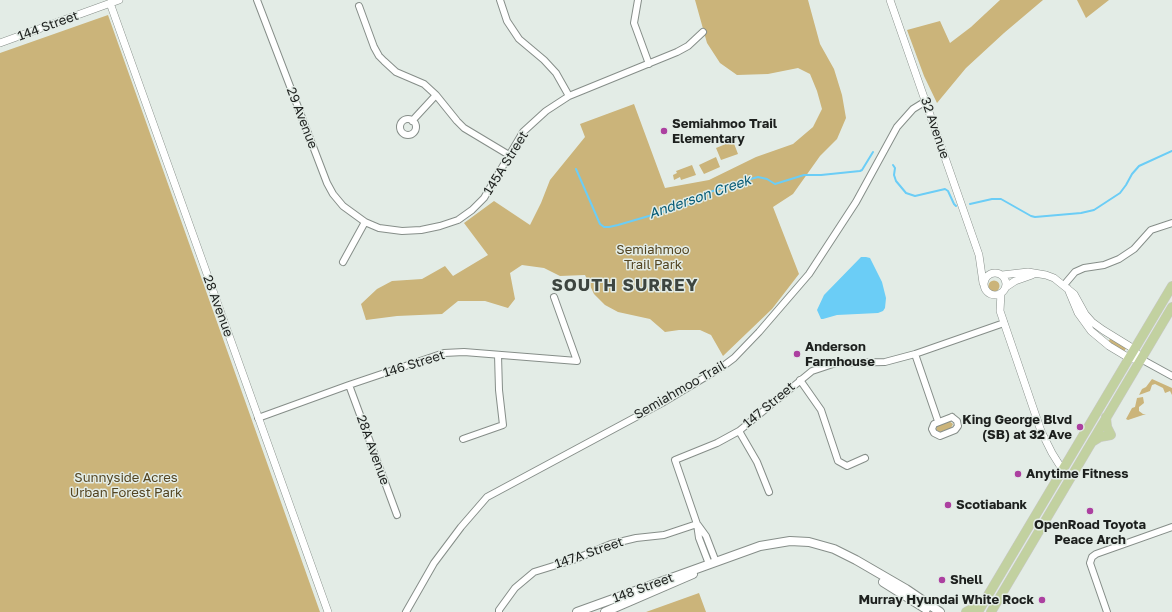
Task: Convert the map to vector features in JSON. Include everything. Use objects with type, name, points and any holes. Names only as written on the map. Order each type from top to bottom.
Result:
[{"type":"main road","points":[[978,612],[1172,286]]},
{"type":"main road","points":[[991,612],[1172,307]]},
{"type":"main road","points":[[1091,443],[1100,437],[1111,436],[1107,427],[1106,417]]},
{"type":"main road","points":[[1045,519],[1052,497],[1064,476],[1065,473],[1062,469]]},
{"type":"main road","name":"148 Street","points":[[577,612],[760,546],[790,541],[809,542],[834,550],[856,560],[906,589],[940,612]]},
{"type":"main road","name":"148 Street","points":[[834,550],[930,612]]},
{"type":"main road","name":"148 Street","points":[[605,612],[700,572],[713,563]]},
{"type":"main road","points":[[966,612],[984,602]]},
{"type":"street","name":"144 Street","points":[[0,43],[119,0]]},
{"type":"street","name":"29 Avenue","points":[[257,0],[332,194],[344,206],[365,222]]},
{"type":"street","points":[[500,0],[507,21],[519,39],[544,60],[556,73],[569,96]]},
{"type":"street","points":[[638,0],[634,23],[648,64]]},
{"type":"street","name":"32 Avenue","points":[[890,0],[979,255],[983,283]]},
{"type":"street","name":"28 Avenue","points":[[110,2],[328,612]]},
{"type":"street","points":[[359,6],[374,47],[379,56],[396,72],[419,81],[436,95],[464,128],[509,155]]},
{"type":"street","name":"145A Street","points":[[365,222],[379,228],[402,231],[421,230],[458,220],[472,210],[484,198],[523,132],[546,111],[569,96],[677,52],[688,46],[702,32]]},
{"type":"street","points":[[412,121],[436,95]]},
{"type":"street","name":"Semiahmoo Trail","points":[[406,612],[434,563],[486,497],[662,403],[722,367],[734,358],[759,332],[809,274],[856,202],[897,127],[914,109],[926,101]]},
{"type":"street","points":[[343,262],[365,222]]},
{"type":"street","points":[[1066,286],[1075,272],[1084,268],[1108,264],[1119,259],[1134,249],[1151,230],[1172,223]]},
{"type":"street","name":"32 Avenue","points":[[979,255],[990,271],[999,274]]},
{"type":"street","points":[[1062,469],[1041,431],[1000,311],[990,294],[985,289],[983,283],[988,275],[1028,272],[1050,276],[1066,286],[1074,294],[1085,314],[1092,322],[1134,349],[1141,359]]},
{"type":"street","points":[[990,294],[996,295],[1001,293],[1006,287],[1015,281],[1036,273]]},
{"type":"street","points":[[999,274],[1005,280],[1006,287]]},
{"type":"street","points":[[1066,286],[1078,313],[1088,327],[1103,342],[1129,358],[1141,359],[1172,376]]},
{"type":"street","points":[[1000,311],[1001,293]]},
{"type":"street","name":"146 Street","points":[[258,418],[348,385],[444,353],[464,352],[577,361],[554,297]]},
{"type":"street","name":"147 Street","points":[[697,524],[675,460],[717,443],[738,431],[812,371],[836,363],[885,362],[915,354],[1004,323]]},
{"type":"street","points":[[915,354],[938,421]]},
{"type":"street","points":[[463,439],[503,424],[499,390],[498,355]]},
{"type":"street","points":[[800,380],[821,410],[838,461],[847,466],[865,458]]},
{"type":"street","name":"28A Avenue","points":[[348,385],[397,515]]},
{"type":"street","points":[[738,431],[757,462],[769,492]]},
{"type":"street","points":[[697,524],[706,536],[713,563]]},
{"type":"street","name":"147A Street","points":[[499,612],[515,588],[534,572],[573,560],[611,544],[636,538],[664,535],[697,524]]},
{"type":"street","points":[[1107,612],[1090,563],[1092,557],[1096,554],[1172,527]]},
{"type":"green space","name":"Semiahmoo Trail Park","points":[[695,0],[808,0],[820,44],[834,69],[842,95],[846,118],[837,139],[820,156],[793,194],[773,207],[799,274],[772,309],[723,356],[711,335],[700,330],[665,332],[650,319],[618,312],[605,305],[594,294],[585,275],[560,276],[544,268],[522,265],[510,273],[515,299],[508,308],[485,301],[458,301],[442,314],[397,316],[366,320],[361,304],[377,289],[392,281],[422,279],[445,266],[453,276],[488,255],[464,223],[494,201],[530,225],[550,180],[585,137],[580,124],[634,104],[665,188],[709,180],[756,157],[793,144],[813,127],[822,109],[810,74],[798,68],[768,74],[737,75],[720,63],[707,43]]},
{"type":"green space","points":[[1000,0],[1043,0],[966,68],[937,103],[924,76],[907,30],[940,21],[950,43],[971,27]]},
{"type":"green space","points":[[1077,0],[1109,0],[1086,18]]},
{"type":"green space","name":"Sunnyside Acres Urban Forest Park","points":[[108,15],[320,612],[0,612],[0,53]]},
{"type":"green space","points":[[733,141],[738,154],[721,160],[716,148]]},
{"type":"green space","points":[[716,157],[720,167],[704,174],[699,165]]},
{"type":"green space","points":[[692,165],[696,175],[681,180],[680,177],[674,180],[673,175],[677,173],[676,171]]},
{"type":"green space","points":[[994,280],[998,282],[1000,286],[998,290],[994,292],[990,290],[988,286],[990,282]]},
{"type":"green space","points":[[1110,339],[1126,348],[1124,352],[1108,342]]},
{"type":"green space","points":[[1152,379],[1172,388],[1172,395],[1170,391],[1165,393],[1163,388],[1155,384],[1152,385],[1150,391],[1139,395],[1142,389],[1146,387]]},
{"type":"green space","points":[[1143,397],[1144,403],[1139,407],[1139,411],[1146,414],[1128,420],[1126,419],[1132,408],[1135,407],[1137,398]]},
{"type":"green space","points":[[949,421],[953,424],[951,428],[940,432],[936,430],[937,426]]},
{"type":"green space","points":[[699,593],[706,612],[646,612]]},
{"type":"water","points":[[861,257],[870,258],[882,282],[886,298],[885,308],[883,311],[878,313],[837,315],[821,319],[817,310],[824,295]]},
{"type":"waterway","name":"Anderson Creek","points":[[970,204],[992,199],[1001,199],[1035,217],[1081,213],[1094,210],[1120,193],[1139,166],[1172,151]]},
{"type":"waterway","name":"Anderson Creek","points":[[576,169],[600,224],[604,227],[609,227],[690,204],[710,192],[758,177],[767,179],[775,184],[804,175],[821,175],[860,171],[873,152]]},
{"type":"waterway","name":"Anderson Creek","points":[[893,165],[895,168],[894,175],[896,181],[906,193],[915,196],[945,189],[948,191],[956,206]]},
{"type":"place","name":"Semiahmoo Trail Elementary","points":[[664,131]]},
{"type":"place","name":"Anderson Farmhouse","points":[[797,354]]},
{"type":"place","name":"King George Blvd (SB) at 32 Ave","points":[[1080,427]]},
{"type":"place","name":"Anytime Fitness","points":[[1018,474]]},
{"type":"place","name":"Scotiabank","points":[[948,505]]},
{"type":"place","name":"OpenRoad Toyota Peace Arch","points":[[1090,511]]},
{"type":"place","name":"Shell","points":[[942,580]]},
{"type":"place","name":"Murray Hyundai White Rock","points":[[1042,600]]},
{"type":"district","name":"SOUTH SURREY","points":[[625,286]]}]
